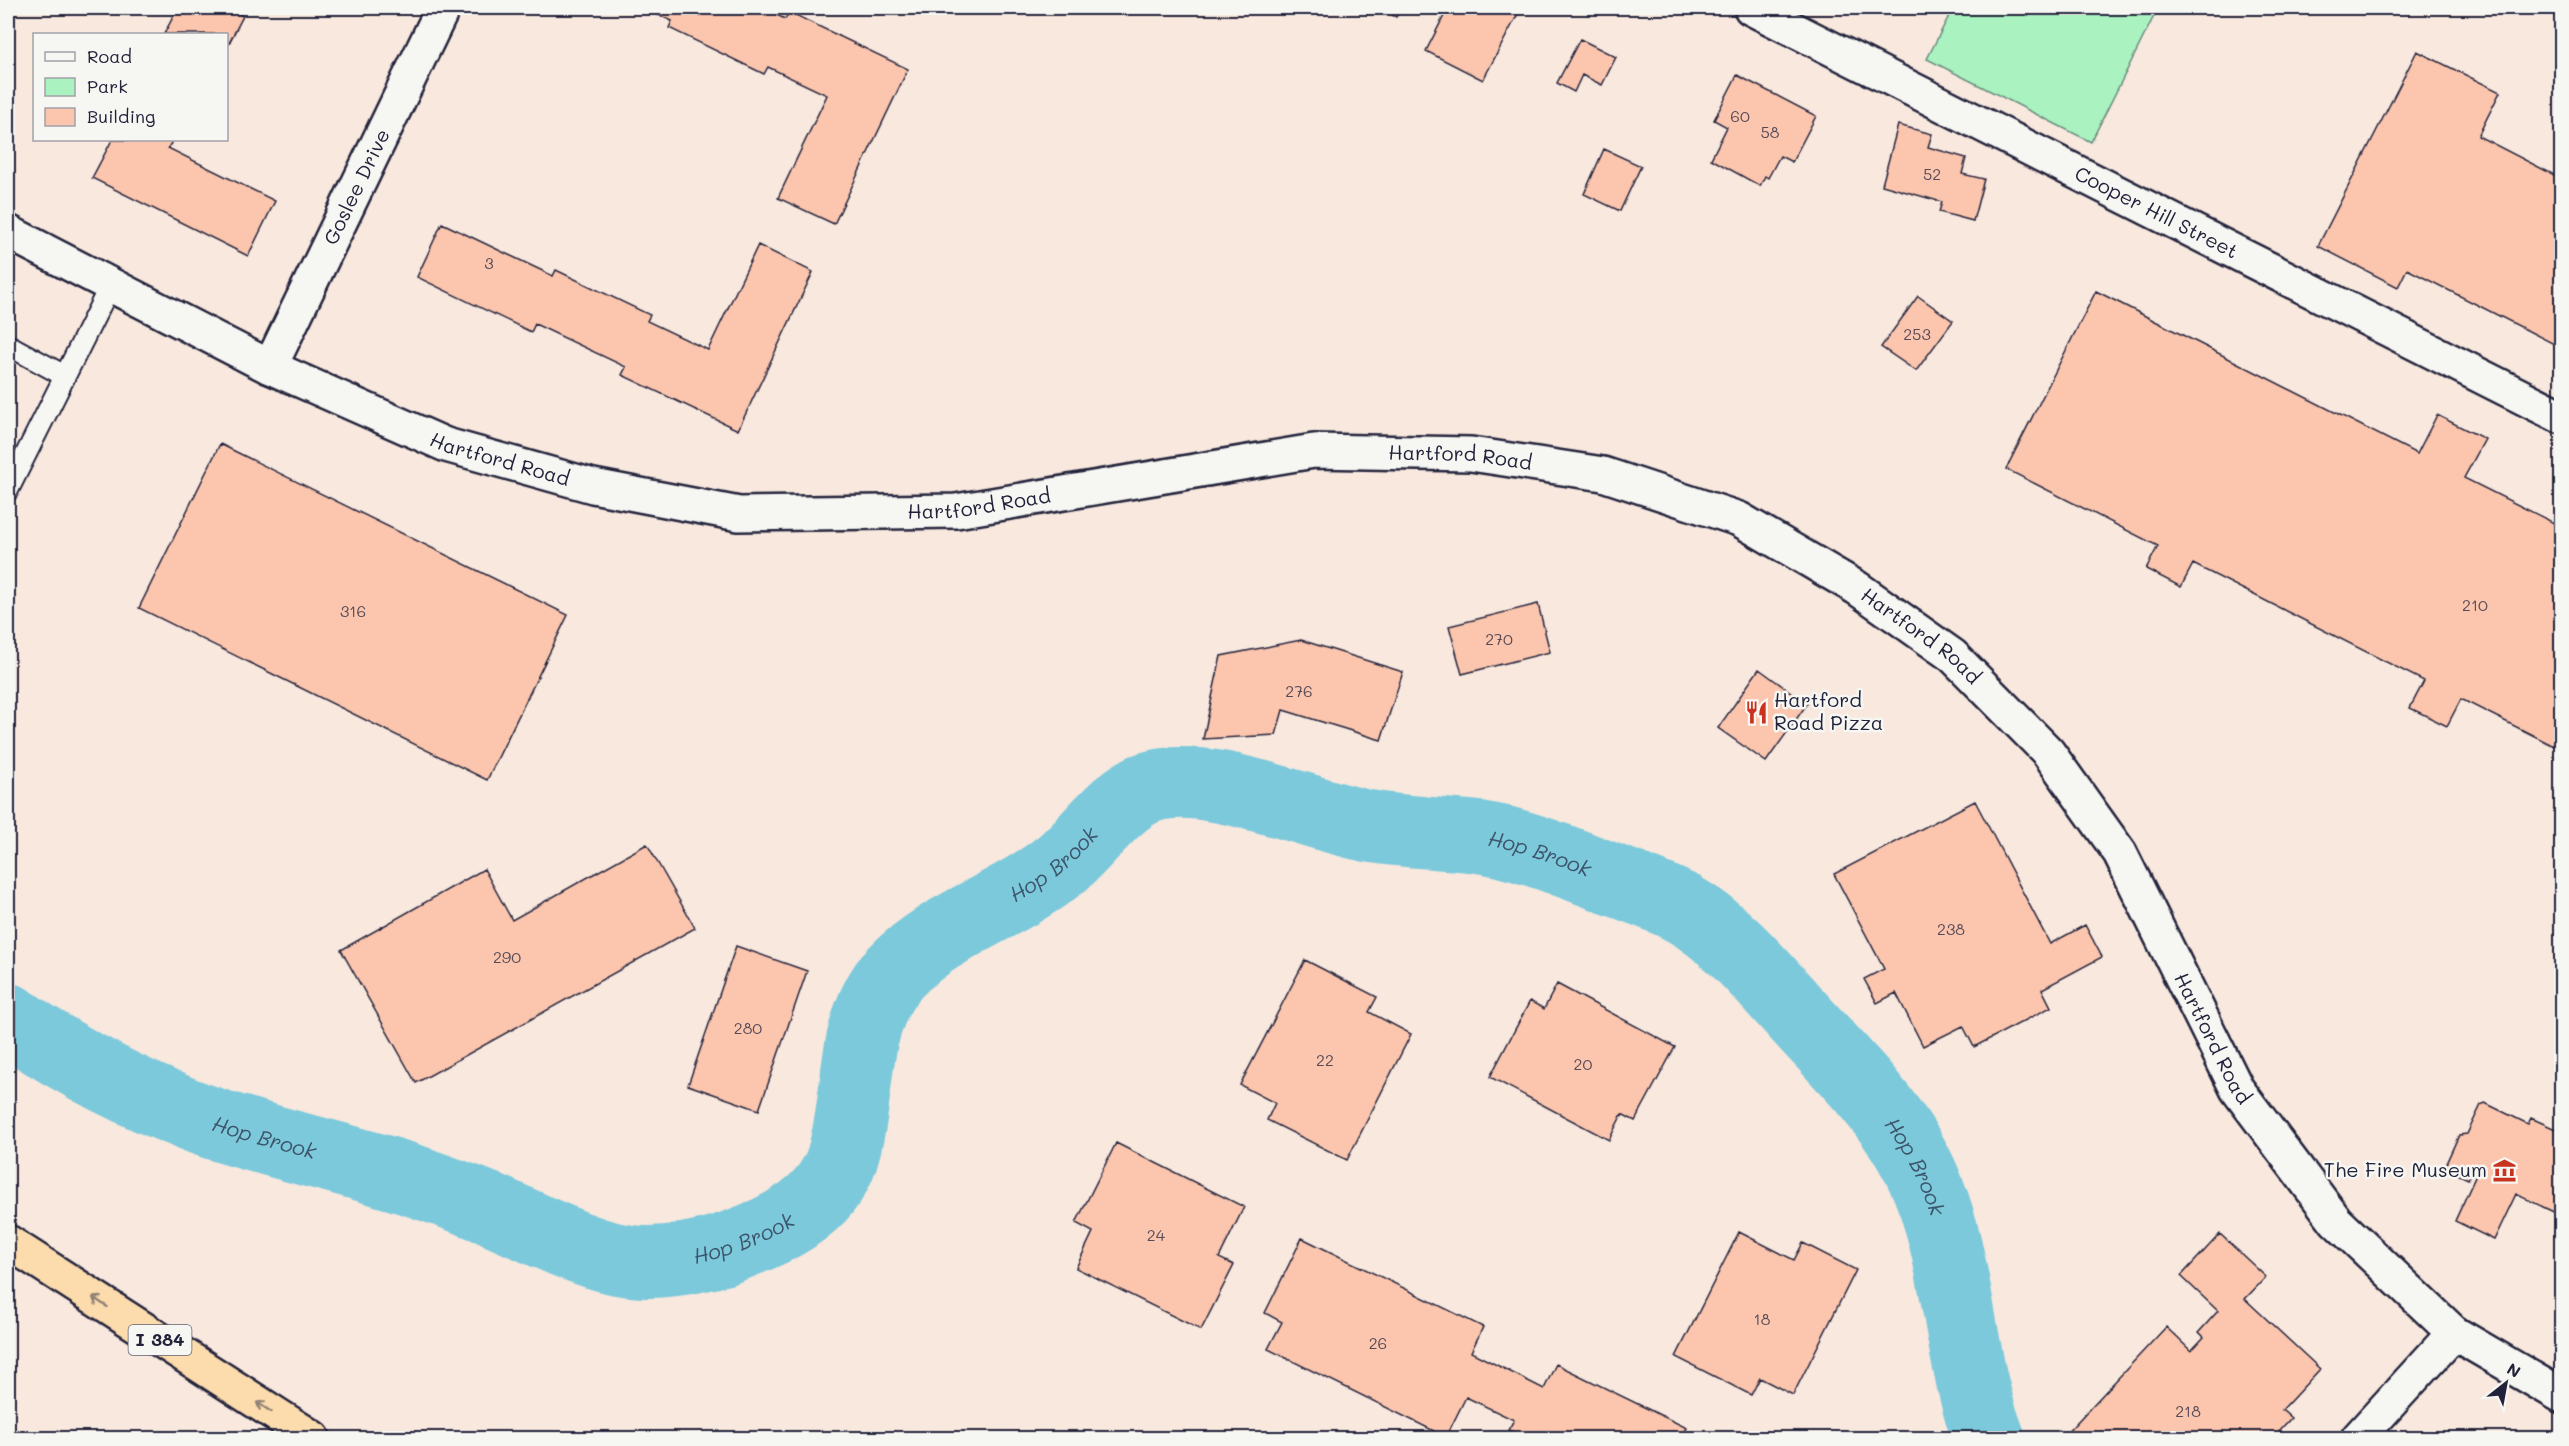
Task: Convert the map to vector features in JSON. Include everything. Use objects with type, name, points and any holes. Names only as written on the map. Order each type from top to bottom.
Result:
[{"type":"highway","name":"I 384","points":[[8,1242],[313,1438]]},
{"type":"main road","name":"Goslee Drive","points":[[270,367],[443,8]]},
{"type":"main road","name":"Cooper Hill Street","points":[[1751,8],[2562,417]]},
{"type":"main road","name":"Hartford Road","points":[[8,231],[270,367],[446,445],[593,486],[739,514],[956,511],[1314,451],[1471,454],[1604,474],[1739,519],[1857,588],[1953,656],[2048,752],[2120,853],[2237,1089],[2336,1221],[2454,1332],[2562,1396]]},
{"type":"main road","points":[[2358,1438],[2454,1332]]},
{"type":"lane","points":[[8,490],[111,284]]},
{"type":"lane","points":[[8,345],[65,376]]},
{"type":"green space","points":[[1953,8],[2158,8],[2091,142],[1927,59]]},
{"type":"building","points":[[178,8],[239,8],[236,13],[243,16],[228,45],[228,33],[165,33]]},
{"type":"building","points":[[643,8],[762,8],[785,19],[789,12],[908,69],[834,224],[778,198],[827,95],[768,67],[764,74],[669,28],[672,21]]},
{"type":"building","points":[[1378,8],[1401,8],[1396,17]]},
{"type":"building","points":[[1448,8],[1521,8],[1483,80],[1426,51]]},
{"type":"building","points":[[1580,39],[1616,57],[1602,85],[1582,75],[1574,92],[1557,83]]},
{"type":"building","points":[[2417,51],[2500,92],[2478,136],[2562,179],[2562,348],[2407,269],[2398,287],[2318,246]]},
{"type":"building","points":[[1737,75],[1816,116],[1792,162],[1780,156],[1768,178],[1765,176],[1760,186],[1711,159],[1727,127],[1714,120]]},
{"type":"building","points":[[1898,125],[1932,134],[1928,147],[1966,158],[1962,174],[1984,179],[1973,221],[1939,212],[1942,202],[1882,185]]},
{"type":"building","points":[[111,141],[172,141],[168,148],[275,201],[248,256],[92,178]]},
{"type":"building","points":[[1604,149],[1641,166],[1620,211],[1584,194]]},
{"type":"building","points":[[442,223],[553,276],[556,270],[650,315],[647,321],[708,350],[758,245],[813,272],[738,430],[622,375],[626,367],[535,324],[531,332],[417,277]]},
{"type":"building","points":[[2096,291],[2417,454],[2437,415],[2485,439],[2464,478],[2562,527],[2562,750],[2461,699],[2447,726],[2410,708],[2424,681],[2193,564],[2181,587],[2146,569],[2158,546],[2006,469]]},
{"type":"building","points":[[1918,296],[1953,321],[1916,371],[1881,347]]},
{"type":"building","points":[[220,444],[568,615],[487,780],[139,608]]},
{"type":"building","points":[[1538,604],[1550,652],[1462,674],[1449,626]]},
{"type":"building","points":[[1301,640],[1403,672],[1381,740],[1283,710],[1276,735],[1203,739],[1221,656]]},
{"type":"building","points":[[1759,669],[1807,704],[1766,762],[1718,728]]},
{"type":"building","points":[[1975,801],[2050,944],[2085,925],[2102,957],[2042,989],[2051,1007],[1974,1047],[1963,1026],[1923,1046],[1896,993],[1877,1003],[1864,979],[1884,969],[1834,874]]},
{"type":"building","points":[[647,844],[695,928],[416,1083],[341,950],[484,869],[512,920]]},
{"type":"building","points":[[736,946],[807,971],[759,1110],[688,1085]]},
{"type":"building","points":[[1305,960],[1377,997],[1369,1012],[1411,1034],[1347,1160],[1267,1120],[1275,1103],[1240,1085]]},
{"type":"building","points":[[1557,984],[1675,1047],[1635,1121],[1622,1114],[1609,1140],[1490,1077],[1530,1001],[1544,1009]]},
{"type":"building","name":"The Fire Museum","points":[[2485,1103],[2528,1124],[2531,1118],[2562,1132],[2562,1216],[2516,1194],[2494,1240],[2455,1221],[2475,1177],[2471,1172],[2468,1179],[2444,1168],[2459,1135],[2467,1134],[2481,1105]]},
{"type":"building","points":[[1116,1143],[1244,1207],[1219,1258],[1234,1265],[1201,1330],[1076,1268],[1093,1232],[1076,1223]]},
{"type":"building","points":[[1739,1232],[1794,1260],[1803,1243],[1856,1270],[1793,1395],[1760,1378],[1751,1395],[1676,1357]]},
{"type":"building","points":[[2220,1234],[2266,1277],[2245,1299],[2320,1369],[2282,1410],[2291,1418],[2278,1432],[2282,1437],[2062,1438],[2166,1327],[2191,1351],[2204,1337],[2199,1332],[2218,1311],[2181,1276]]},
{"type":"building","points":[[1302,1238],[1483,1327],[1471,1352],[1544,1389],[1556,1364],[1687,1428],[1681,1438],[1513,1438],[1516,1433],[1508,1430],[1514,1420],[1466,1397],[1446,1437],[1268,1349],[1282,1322],[1265,1313]]},
{"type":"waterway","name":"Hop Brook","points":[[8,1019],[55,1049],[129,1089],[206,1121],[421,1183],[477,1203],[555,1238],[602,1255],[631,1261],[670,1261],[709,1254],[740,1244],[777,1228],[810,1206],[834,1176],[842,1158],[849,1129],[864,1031],[874,1003],[889,978],[934,940],[1021,891],[1061,864],[1115,810],[1138,792],[1150,787],[1174,783],[1200,784],[1259,796],[1368,826],[1494,840],[1550,856],[1639,889],[1684,909],[1701,920],[1746,958],[1871,1097],[1897,1130],[1926,1182],[1948,1254],[1977,1402],[1989,1438]]},
{"type":"place","name":"Hartford Road Pizza","points":[[1756,712]]},
{"type":"place","name":"The Fire Museum","points":[[2505,1170]]}]
